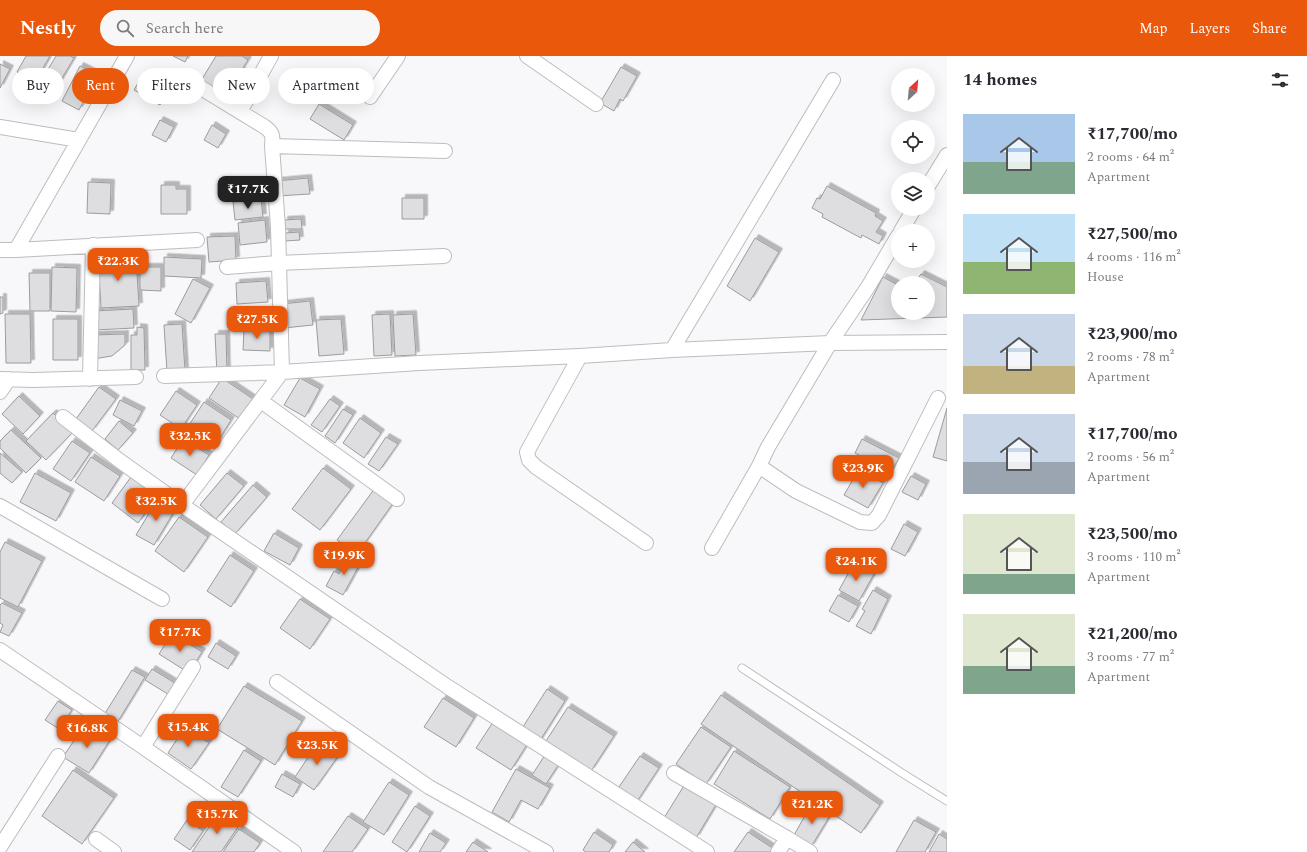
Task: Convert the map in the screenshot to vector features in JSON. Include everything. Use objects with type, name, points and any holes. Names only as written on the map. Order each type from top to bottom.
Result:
[{"type":"street","points":[[16,250],[127,56]]},
{"type":"street","points":[[240,112],[271,56]]},
{"type":"street","points":[[374,91],[398,56]]},
{"type":"street","points":[[527,56],[596,104]]},
{"type":"street","points":[[672,350],[833,80]]},
{"type":"street","points":[[182,505],[282,372],[278,227],[272,146],[273,135],[271,131],[205,90]]},
{"type":"street","points":[[0,127],[79,140]]},
{"type":"street","points":[[272,146],[445,152]]},
{"type":"street","points":[[935,175],[947,155]]},
{"type":"street","points":[[0,250],[197,240]]},
{"type":"street","points":[[90,379],[93,245]]},
{"type":"street","points":[[712,548],[759,466],[768,447],[830,343],[868,287],[891,248]]},
{"type":"street","points":[[227,267],[278,263],[444,256]]},
{"type":"street","points":[[164,376],[282,372],[419,363],[830,343],[947,342]]},
{"type":"street","points":[[580,356],[527,452],[529,460],[536,467],[646,542]]},
{"type":"street","points":[[0,392],[5,379],[33,380],[136,377]]},
{"type":"street","points":[[759,466],[796,491],[860,522],[872,523],[879,515],[938,398]]},
{"type":"street","points":[[261,401],[397,499]]},
{"type":"street","points":[[63,417],[120,461],[182,505],[448,687],[706,852]]},
{"type":"street","points":[[0,506],[162,599]]},
{"type":"street","points":[[0,650],[294,852]]},
{"type":"street","points":[[143,747],[193,667]]},
{"type":"street","points":[[277,682],[429,786],[546,852]]},
{"type":"street","points":[[0,846],[58,756]]},
{"type":"street","points":[[674,773],[810,852]]},
{"type":"street","points":[[778,852],[787,838]]},
{"type":"street","points":[[96,839],[114,852]]},
{"type":"lane","points":[[742,668],[902,773],[947,800]]},
{"type":"building","points":[[26,56],[50,56],[43,68],[19,68]]},
{"type":"building","points":[[56,56],[70,56],[74,58],[64,75],[64,68],[49,68]]},
{"type":"building","points":[[173,56],[188,56],[185,62]]},
{"type":"building","points":[[216,56],[242,56],[248,60],[243,68],[213,68],[213,87],[211,91],[205,88],[205,74]]},
{"type":"building","points":[[0,64],[10,69],[0,88]]},
{"type":"building","points":[[621,67],[637,76],[623,101],[620,99],[614,111],[600,103]]},
{"type":"building","points":[[72,82],[72,104],[82,104],[79,110],[64,102],[64,97]]},
{"type":"building","points":[[137,85],[137,92],[134,90]]},
{"type":"building","points":[[319,104],[353,125],[344,140],[310,119]]},
{"type":"building","points":[[160,120],[174,127],[166,142],[152,135]]},
{"type":"building","points":[[212,125],[226,134],[218,148],[204,140]]},
{"type":"building","points":[[308,178],[310,194],[277,196],[276,181]]},
{"type":"building","points":[[88,182],[111,183],[110,214],[87,213]]},
{"type":"building","points":[[161,185],[176,185],[176,189],[187,189],[187,214],[161,214]]},
{"type":"building","points":[[827,186],[876,213],[875,216],[883,221],[876,232],[883,236],[879,244],[862,235],[861,238],[822,217],[823,214],[812,208],[817,198],[820,199]]},
{"type":"building","points":[[402,198],[424,198],[424,219],[402,219]]},
{"type":"building","points":[[261,199],[263,217],[235,220],[233,202]]},
{"type":"building","points":[[301,219],[302,229],[285,229],[284,220]]},
{"type":"building","points":[[265,220],[267,242],[240,245],[238,223]]},
{"type":"building","points":[[299,232],[300,240],[285,241],[285,233]]},
{"type":"building","points":[[235,236],[236,260],[209,262],[207,237]]},
{"type":"building","points":[[755,238],[779,252],[750,301],[727,286]]},
{"type":"building","points":[[136,256],[139,306],[101,308],[98,258]]},
{"type":"building","points":[[164,257],[202,259],[201,278],[164,276]]},
{"type":"building","points":[[52,267],[77,268],[76,312],[51,311]]},
{"type":"building","points":[[140,267],[161,267],[161,291],[140,290]]},
{"type":"building","points":[[29,273],[50,273],[50,311],[30,311]]},
{"type":"building","points":[[883,277],[891,281],[891,319],[861,320]]},
{"type":"building","points":[[193,279],[210,288],[191,323],[175,314]]},
{"type":"building","points":[[266,281],[268,302],[237,304],[236,283]]},
{"type":"building","points":[[935,281],[947,287],[947,317],[935,317]]},
{"type":"building","points":[[0,297],[3,297],[3,313],[0,314]]},
{"type":"building","points":[[310,301],[313,325],[284,328],[282,304]]},
{"type":"building","points":[[133,309],[134,328],[95,330],[94,311]]},
{"type":"building","points":[[5,314],[30,314],[31,363],[6,363]]},
{"type":"building","points":[[390,314],[392,355],[374,356],[372,315]]},
{"type":"building","points":[[413,314],[416,355],[395,356],[393,315]]},
{"type":"building","points":[[53,319],[78,319],[78,360],[53,360]]},
{"type":"building","points":[[341,319],[344,354],[319,356],[316,320]]},
{"type":"building","points":[[182,324],[185,371],[167,372],[164,325]]},
{"type":"building","points":[[137,327],[144,328],[145,370],[131,370],[131,335],[137,335]]},
{"type":"building","points":[[244,329],[270,330],[270,351],[243,350]]},
{"type":"building","points":[[125,334],[125,345],[112,356],[93,359],[94,335]]},
{"type":"building","points":[[215,334],[226,334],[227,374],[217,374]]},
{"type":"building","points":[[222,378],[253,399],[240,419],[209,398]]},
{"type":"building","points":[[300,378],[320,389],[305,417],[284,405]]},
{"type":"building","points":[[99,387],[116,399],[92,431],[76,419]]},
{"type":"building","points":[[176,391],[197,405],[181,429],[160,415]]},
{"type":"building","points":[[19,396],[40,416],[23,434],[2,414]]},
{"type":"building","points":[[330,399],[340,406],[322,432],[311,425]]},
{"type":"building","points":[[120,400],[142,411],[134,426],[113,415]]},
{"type":"building","points":[[204,402],[231,420],[215,446],[187,428]]},
{"type":"building","points":[[947,408],[947,461],[933,457]]},
{"type":"building","points":[[343,409],[353,415],[335,443],[325,436]]},
{"type":"building","points":[[53,413],[73,432],[46,460],[26,441]]},
{"type":"building","points":[[360,418],[381,433],[364,458],[343,443]]},
{"type":"building","points":[[119,421],[133,433],[118,450],[105,439]]},
{"type":"building","points":[[11,430],[41,458],[26,473],[0,448],[0,441]]},
{"type":"building","points":[[386,437],[398,444],[379,471],[368,464]]},
{"type":"building","points":[[183,439],[209,455],[197,475],[171,458]]},
{"type":"building","points":[[862,439],[899,458],[891,472],[855,453]]},
{"type":"building","points":[[72,441],[90,453],[71,481],[53,469]]},
{"type":"building","points":[[0,453],[22,472],[12,483],[0,473]]},
{"type":"building","points":[[91,457],[120,476],[104,501],[75,482]]},
{"type":"building","points":[[323,468],[351,489],[320,530],[292,509]]},
{"type":"building","points":[[859,469],[883,483],[868,508],[844,495]]},
{"type":"building","points":[[35,473],[71,493],[56,521],[20,502]]},
{"type":"building","points":[[227,473],[244,486],[216,519],[200,505]]},
{"type":"building","points":[[911,476],[926,484],[918,500],[902,492]]},
{"type":"building","points":[[131,477],[157,497],[138,523],[112,503]]},
{"type":"building","points":[[253,485],[267,497],[235,534],[221,522]]},
{"type":"building","points":[[375,488],[394,502],[357,554],[337,540]]},
{"type":"building","points":[[157,500],[175,510],[154,545],[136,535]]},
{"type":"building","points":[[179,517],[208,537],[184,572],[155,551]]},
{"type":"building","points":[[904,524],[918,532],[905,556],[891,549]]},
{"type":"building","points":[[274,533],[299,548],[290,565],[264,551]]},
{"type":"building","points":[[5,542],[42,561],[18,607],[0,598],[0,552]]},
{"type":"building","points":[[230,555],[254,571],[231,607],[207,591]]},
{"type":"building","points":[[349,555],[361,562],[343,595],[326,586],[334,571],[339,574]]},
{"type":"building","points":[[854,563],[874,574],[859,601],[839,590]]},
{"type":"building","points":[[873,590],[888,599],[871,634],[856,626],[865,611],[862,609]]},
{"type":"building","points":[[838,595],[858,606],[849,622],[829,611]]},
{"type":"building","points":[[300,599],[330,619],[310,649],[280,628]]},
{"type":"building","points":[[2,603],[22,613],[9,636],[0,632],[3,625],[0,623],[0,605]]},
{"type":"building","points":[[172,633],[202,652],[189,673],[159,654]]},
{"type":"building","points":[[216,643],[236,656],[228,669],[208,657]]},
{"type":"building","points":[[152,669],[178,685],[171,696],[145,680]]},
{"type":"building","points":[[132,670],[145,677],[117,723],[104,715]]},
{"type":"building","points":[[244,686],[302,721],[275,765],[217,729]]},
{"type":"building","points":[[547,689],[565,701],[539,742],[521,730]]},
{"type":"building","points":[[721,695],[880,805],[861,833],[701,724]]},
{"type":"building","points":[[443,698],[474,718],[456,747],[424,727]]},
{"type":"building","points":[[58,701],[72,710],[59,729],[45,720]]},
{"type":"building","points":[[568,707],[614,736],[591,771],[546,741]]},
{"type":"building","points":[[495,719],[530,740],[511,770],[476,748]]},
{"type":"building","points":[[85,724],[110,740],[89,773],[63,757]]},
{"type":"building","points":[[185,727],[209,743],[191,769],[168,753]]},
{"type":"building","points":[[701,727],[731,747],[706,784],[676,764]]},
{"type":"building","points":[[319,741],[339,755],[314,790],[295,777]]},
{"type":"building","points":[[244,750],[261,761],[238,797],[221,787]]},
{"type":"building","points":[[734,751],[790,787],[770,819],[714,784]]},
{"type":"building","points":[[547,752],[561,761],[546,784],[532,775]]},
{"type":"building","points":[[640,756],[659,768],[636,803],[617,790]]},
{"type":"building","points":[[516,769],[550,788],[538,809],[521,800],[509,822],[492,812]]},
{"type":"building","points":[[73,770],[114,798],[82,844],[42,816]]},
{"type":"building","points":[[282,774],[300,784],[293,797],[275,787]]},
{"type":"building","points":[[389,782],[409,795],[384,835],[363,822]]},
{"type":"building","points":[[685,784],[717,803],[696,838],[664,818]]},
{"type":"building","points":[[812,803],[831,814],[811,847],[793,837]]},
{"type":"building","points":[[415,806],[430,816],[407,852],[392,842]]},
{"type":"building","points":[[220,811],[240,824],[221,852],[192,852]]},
{"type":"building","points":[[348,816],[368,829],[352,852],[323,852]]},
{"type":"building","points":[[187,820],[203,831],[190,850],[174,839]]},
{"type":"building","points":[[914,820],[936,832],[925,852],[896,852]]},
{"type":"building","points":[[239,829],[260,843],[254,852],[223,852]]},
{"type":"building","points":[[594,832],[613,845],[609,852],[586,852],[583,850]]},
{"type":"building","points":[[748,832],[774,849],[772,852],[734,852]]},
{"type":"building","points":[[430,833],[446,843],[440,852],[419,852]]},
{"type":"building","points":[[939,834],[947,839],[947,852],[929,852]]},
{"type":"building","points":[[473,842],[488,852],[466,852]]},
{"type":"building","points":[[633,842],[645,852],[625,852]]}]
